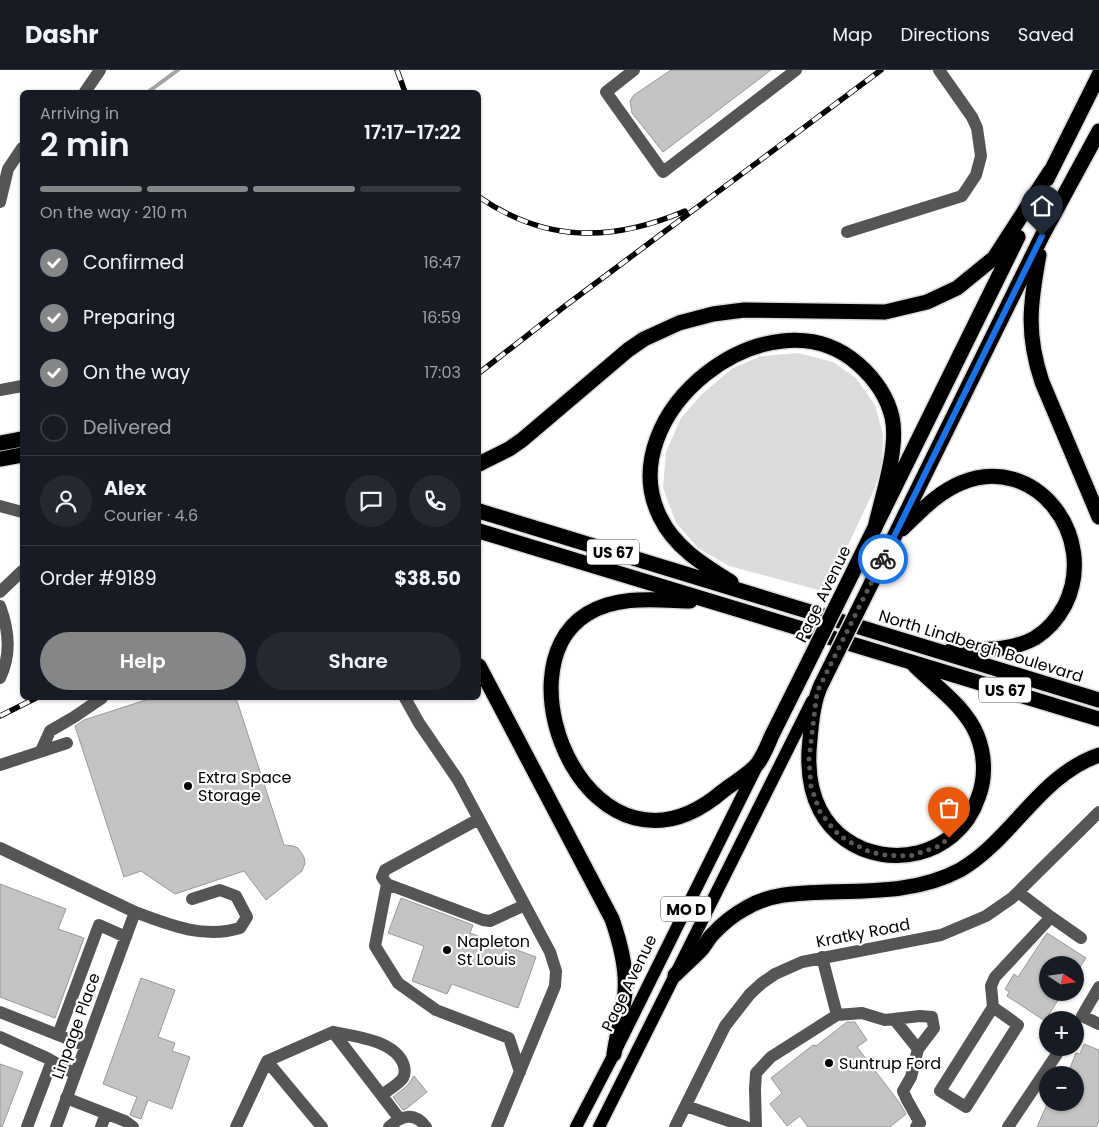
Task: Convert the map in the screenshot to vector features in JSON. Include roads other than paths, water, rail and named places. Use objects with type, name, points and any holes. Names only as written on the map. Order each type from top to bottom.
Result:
[{"type":"highway","name":"Page Avenue","points":[[758,763],[1099,75]]},
{"type":"highway","name":"MO D","points":[[820,686],[1042,236],[1099,131]]},
{"type":"highway","points":[[481,463],[522,440],[628,350],[644,339],[679,323],[713,314],[744,310],[885,312],[912,307],[941,296],[970,278],[994,258],[1051,170]]},
{"type":"highway","points":[[1042,236],[1030,307],[1030,327],[1034,357],[1042,382],[1099,517]]},
{"type":"highway","points":[[747,592],[698,561],[676,541],[660,517],[654,501],[650,474],[659,433],[670,413],[695,383],[734,356],[764,344],[785,340],[815,343],[830,347],[843,354],[865,370],[875,381],[883,394],[892,418],[893,446],[875,528]]},
{"type":"highway","points":[[0,443],[20,439]]},
{"type":"highway","points":[[0,459],[20,455]]},
{"type":"highway","points":[[894,537],[934,498],[963,482],[990,477],[1017,481],[1031,486],[1054,505],[1070,530],[1075,546],[1076,559],[1073,585],[1062,611],[1046,630],[1026,642],[1010,647],[941,652]]},
{"type":"highway","name":"North Lindbergh Boulevard","points":[[481,512],[1099,700]]},
{"type":"highway","name":"US 67","points":[[481,532],[1099,719]]},
{"type":"highway","points":[[714,602],[642,599],[625,601],[599,608],[586,615],[569,631],[561,643],[552,668],[550,692],[555,722],[574,767],[592,792],[612,810],[638,820],[663,821],[695,811],[716,798],[758,763]]},
{"type":"highway","points":[[820,686],[810,739],[809,776],[820,812],[835,831],[857,847],[884,855],[910,856],[937,847],[968,819],[976,806],[984,777],[983,762],[976,734],[960,709],[911,662]]},
{"type":"highway","points":[[481,670],[612,919],[617,933],[624,964],[625,992],[614,1054]]},
{"type":"highway","points":[[675,975],[701,950],[721,926],[734,915],[759,901],[802,893],[916,887],[960,870],[974,861],[1054,783],[1079,764],[1099,755]]},
{"type":"main road","name":"MO D","points":[[599,1127],[820,686]]},
{"type":"main road","name":"Page Avenue","points":[[576,1127],[758,763]]},
{"type":"street","points":[[86,90],[100,70]]},
{"type":"street","points":[[634,70],[606,92],[663,172],[796,70]]},
{"type":"street","points":[[847,232],[962,196],[976,175],[981,156],[977,128],[972,116],[939,70]]},
{"type":"street","points":[[0,202],[8,170],[6,159],[20,149]]},
{"type":"street","points":[[0,390],[20,386]]},
{"type":"street","points":[[0,506],[20,511]]},
{"type":"street","points":[[0,592],[20,573]]},
{"type":"street","points":[[0,606],[7,624],[8,659],[0,678]]},
{"type":"street","points":[[42,751],[50,731],[99,700]]},
{"type":"street","points":[[406,700],[458,780],[550,952],[556,971],[555,986],[497,1127]]},
{"type":"street","points":[[0,765],[67,743]]},
{"type":"street","points":[[479,819],[385,870],[382,877],[386,884],[375,946],[398,983],[436,1010],[510,1038],[520,1072]]},
{"type":"street","name":"Kratky Road","points":[[675,1127],[725,1026],[750,994],[775,974],[802,962],[822,957],[941,935],[986,916],[1012,898],[1097,819]]},
{"type":"street","points":[[0,848],[136,912],[171,926],[204,932],[226,932],[240,928],[247,917],[236,896],[220,890],[192,899]]},
{"type":"street","points":[[386,884],[483,920],[490,921],[525,905]]},
{"type":"street","points":[[1018,892],[1081,938]]},
{"type":"street","name":"Linpage Place","points":[[56,1127],[136,912]]},
{"type":"street","points":[[993,1007],[1018,1025],[966,1107],[940,1090],[993,1007],[991,986],[995,977],[1051,917]]},
{"type":"street","points":[[58,1035],[99,926],[126,937]]},
{"type":"street","points":[[822,957],[837,1015]]},
{"type":"street","points":[[1084,1011],[1099,987]]},
{"type":"street","points":[[0,1012],[86,1046]]},
{"type":"street","points":[[756,1127],[756,1073],[771,1057],[837,1015],[862,1013],[885,1020],[920,1016],[932,1017],[934,1028],[918,1049],[911,1077],[903,1091],[920,1124],[916,1127]]},
{"type":"street","points":[[894,1019],[918,1049]]},
{"type":"street","points":[[1084,1022],[1099,1024]]},
{"type":"street","points":[[333,1032],[399,1118]]},
{"type":"street","points":[[236,1127],[267,1061],[333,1032],[370,1039],[388,1047],[402,1060],[405,1070],[403,1078],[382,1095]]},
{"type":"street","points":[[0,1037],[75,1074]]},
{"type":"street","points":[[1008,1127],[1056,1056]]},
{"type":"street","points":[[27,1127],[52,1061]]},
{"type":"street","points":[[267,1061],[322,1127]]},
{"type":"street","points":[[66,1098],[125,1121],[133,1127]]},
{"type":"street","points":[[686,1106],[741,1126]]},
{"type":"street","points":[[101,1127],[106,1114]]},
{"type":"street","points":[[389,1127],[399,1118],[411,1116],[422,1121],[426,1127]]},
{"type":"waterway","points":[[151,90],[178,70]]},
{"type":"railway","points":[[397,70],[404,90]]},
{"type":"railway","points":[[481,371],[565,306],[881,70]]},
{"type":"railway","points":[[481,198],[504,212],[529,223],[554,230],[580,233],[631,228],[685,211]]},
{"type":"railway","points":[[0,716],[32,700]]},
{"type":"place","name":"Extra Space Storage","points":[[188,786]]},
{"type":"place","name":"Napleton St Louis","points":[[447,950]]},
{"type":"place","name":"Suntrup Ford","points":[[829,1063]]}]
